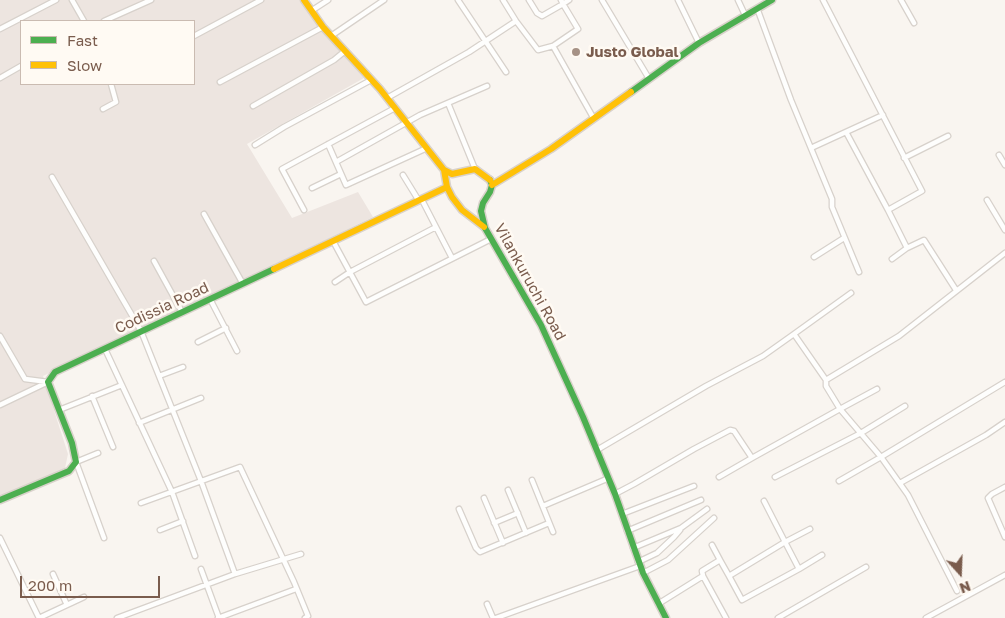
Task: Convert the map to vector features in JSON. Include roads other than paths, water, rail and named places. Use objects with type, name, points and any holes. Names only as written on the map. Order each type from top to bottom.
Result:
[{"type":"street","points":[[0,29],[56,0]]},
{"type":"street","points":[[72,0],[83,20]]},
{"type":"street","points":[[106,20],[151,0]]},
{"type":"street","points":[[195,35],[261,0]]},
{"type":"street","points":[[304,0],[323,27],[387,98],[444,170],[452,174],[475,169]]},
{"type":"street","points":[[311,11],[328,0]]},
{"type":"street","points":[[331,36],[384,0]]},
{"type":"street","points":[[458,0],[506,72]]},
{"type":"street","points":[[503,0],[538,50],[553,46],[578,29],[562,2]]},
{"type":"street","points":[[529,0],[537,13],[542,16],[562,2],[569,0]]},
{"type":"street","points":[[602,0],[648,78]]},
{"type":"street","points":[[678,0],[699,43]]},
{"type":"street","points":[[738,0],[745,15]]},
{"type":"street","points":[[448,103],[475,169],[490,179],[492,185],[551,149],[699,43],[772,0]]},
{"type":"street","points":[[823,0],[922,191],[888,210]]},
{"type":"street","points":[[901,0],[914,23]]},
{"type":"street","points":[[757,8],[791,100],[832,199],[832,207],[859,272]]},
{"type":"street","points":[[387,98],[486,42],[516,21]]},
{"type":"street","points":[[220,82],[323,27]]},
{"type":"street","points":[[553,46],[594,119]]},
{"type":"street","points":[[253,106],[345,52]]},
{"type":"street","points":[[0,78],[20,67]]},
{"type":"street","points":[[255,145],[284,127],[371,80]]},
{"type":"street","points":[[103,109],[116,102],[111,85]]},
{"type":"street","points":[[336,162],[405,123],[487,86]]},
{"type":"street","points":[[304,210],[282,169],[395,108]]},
{"type":"street","points":[[811,148],[883,115]]},
{"type":"street","points":[[846,132],[907,248]]},
{"type":"street","points":[[904,158],[948,136]]},
{"type":"street","points":[[328,144],[346,185],[426,148]]},
{"type":"street","points":[[999,155],[1005,165]]},
{"type":"street","points":[[444,170],[447,187],[452,197],[462,210],[485,228]]},
{"type":"street","points":[[312,188],[341,174]]},
{"type":"street","points":[[404,175],[436,227],[452,258]]},
{"type":"street","points":[[52,176],[141,332],[201,481],[235,574]]},
{"type":"street","name":"Vilankuruchi Road","points":[[492,185],[481,211],[485,228],[541,325],[597,450],[615,494],[643,574],[666,618]]},
{"type":"street","name":"Codissia Road","points":[[48,382],[55,372],[447,187]]},
{"type":"street","points":[[987,200],[1005,230]]},
{"type":"street","points":[[204,214],[243,284]]},
{"type":"street","points":[[335,282],[350,272],[436,227]]},
{"type":"street","points":[[814,257],[844,238]]},
{"type":"street","points":[[334,241],[366,302],[491,239]]},
{"type":"street","points":[[892,259],[907,248],[924,240],[956,290]]},
{"type":"street","points":[[826,380],[899,336],[1005,253]]},
{"type":"street","points":[[154,261],[182,312]]},
{"type":"street","points":[[597,450],[698,391],[763,356],[851,293]]},
{"type":"street","points":[[210,299],[237,351]]},
{"type":"street","points":[[198,342],[226,328]]},
{"type":"street","points":[[794,334],[826,380],[826,386],[840,409],[881,457],[908,495],[957,591]]},
{"type":"street","points":[[0,336],[26,379],[48,382]]},
{"type":"street","points":[[105,348],[172,492],[195,556]]},
{"type":"street","points":[[159,376],[183,367]]},
{"type":"street","points":[[0,405],[48,382]]},
{"type":"street","points":[[48,382],[72,444],[76,462],[104,538]]},
{"type":"street","points":[[839,481],[1005,382]]},
{"type":"street","points":[[59,410],[122,385]]},
{"type":"street","points":[[720,477],[876,389]]},
{"type":"street","points":[[92,396],[113,447]]},
{"type":"street","points":[[139,423],[172,408],[201,398]]},
{"type":"street","points":[[775,477],[861,433],[905,406]]},
{"type":"street","points":[[900,483],[986,435],[1005,422]]},
{"type":"street","points":[[615,494],[730,430],[734,431],[752,458]]},
{"type":"street","points":[[0,500],[68,471],[76,462],[98,453]]},
{"type":"street","points":[[141,503],[240,467],[308,616],[305,618]]},
{"type":"street","points":[[543,506],[608,478]]},
{"type":"street","points":[[532,480],[553,532]]},
{"type":"street","points":[[622,514],[694,486]]},
{"type":"street","points":[[1005,487],[988,498],[1005,537]]},
{"type":"street","points":[[508,490],[526,533]]},
{"type":"street","points":[[484,498],[502,543]]},
{"type":"street","points":[[627,531],[701,500]]},
{"type":"street","points":[[764,501],[798,569]]},
{"type":"street","points":[[459,508],[477,551],[482,551],[549,523]]},
{"type":"street","points":[[633,548],[681,528],[707,509]]},
{"type":"street","points":[[494,523],[518,513]]},
{"type":"street","points":[[643,574],[668,560],[714,518]]},
{"type":"street","points":[[160,530],[183,521]]},
{"type":"street","points":[[487,604],[494,618],[639,564],[657,552],[681,528]]},
{"type":"street","points":[[729,576],[810,529]]},
{"type":"street","points":[[0,538],[39,618],[84,597]]},
{"type":"street","points":[[712,545],[742,600],[822,555]]},
{"type":"street","points":[[117,618],[235,574],[301,554]]},
{"type":"street","points":[[720,560],[702,570],[703,576],[726,618]]},
{"type":"street","points":[[778,618],[866,567]]},
{"type":"street","points":[[202,569],[219,618],[296,589]]},
{"type":"street","points":[[53,574],[67,605]]},
{"type":"street","points":[[926,618],[1005,575]]},
{"type":"street","points":[[658,604],[703,576]]},
{"type":"street","points":[[135,611],[138,618]]},
{"type":"place","name":"Justo Global","points":[[576,52]]}]
